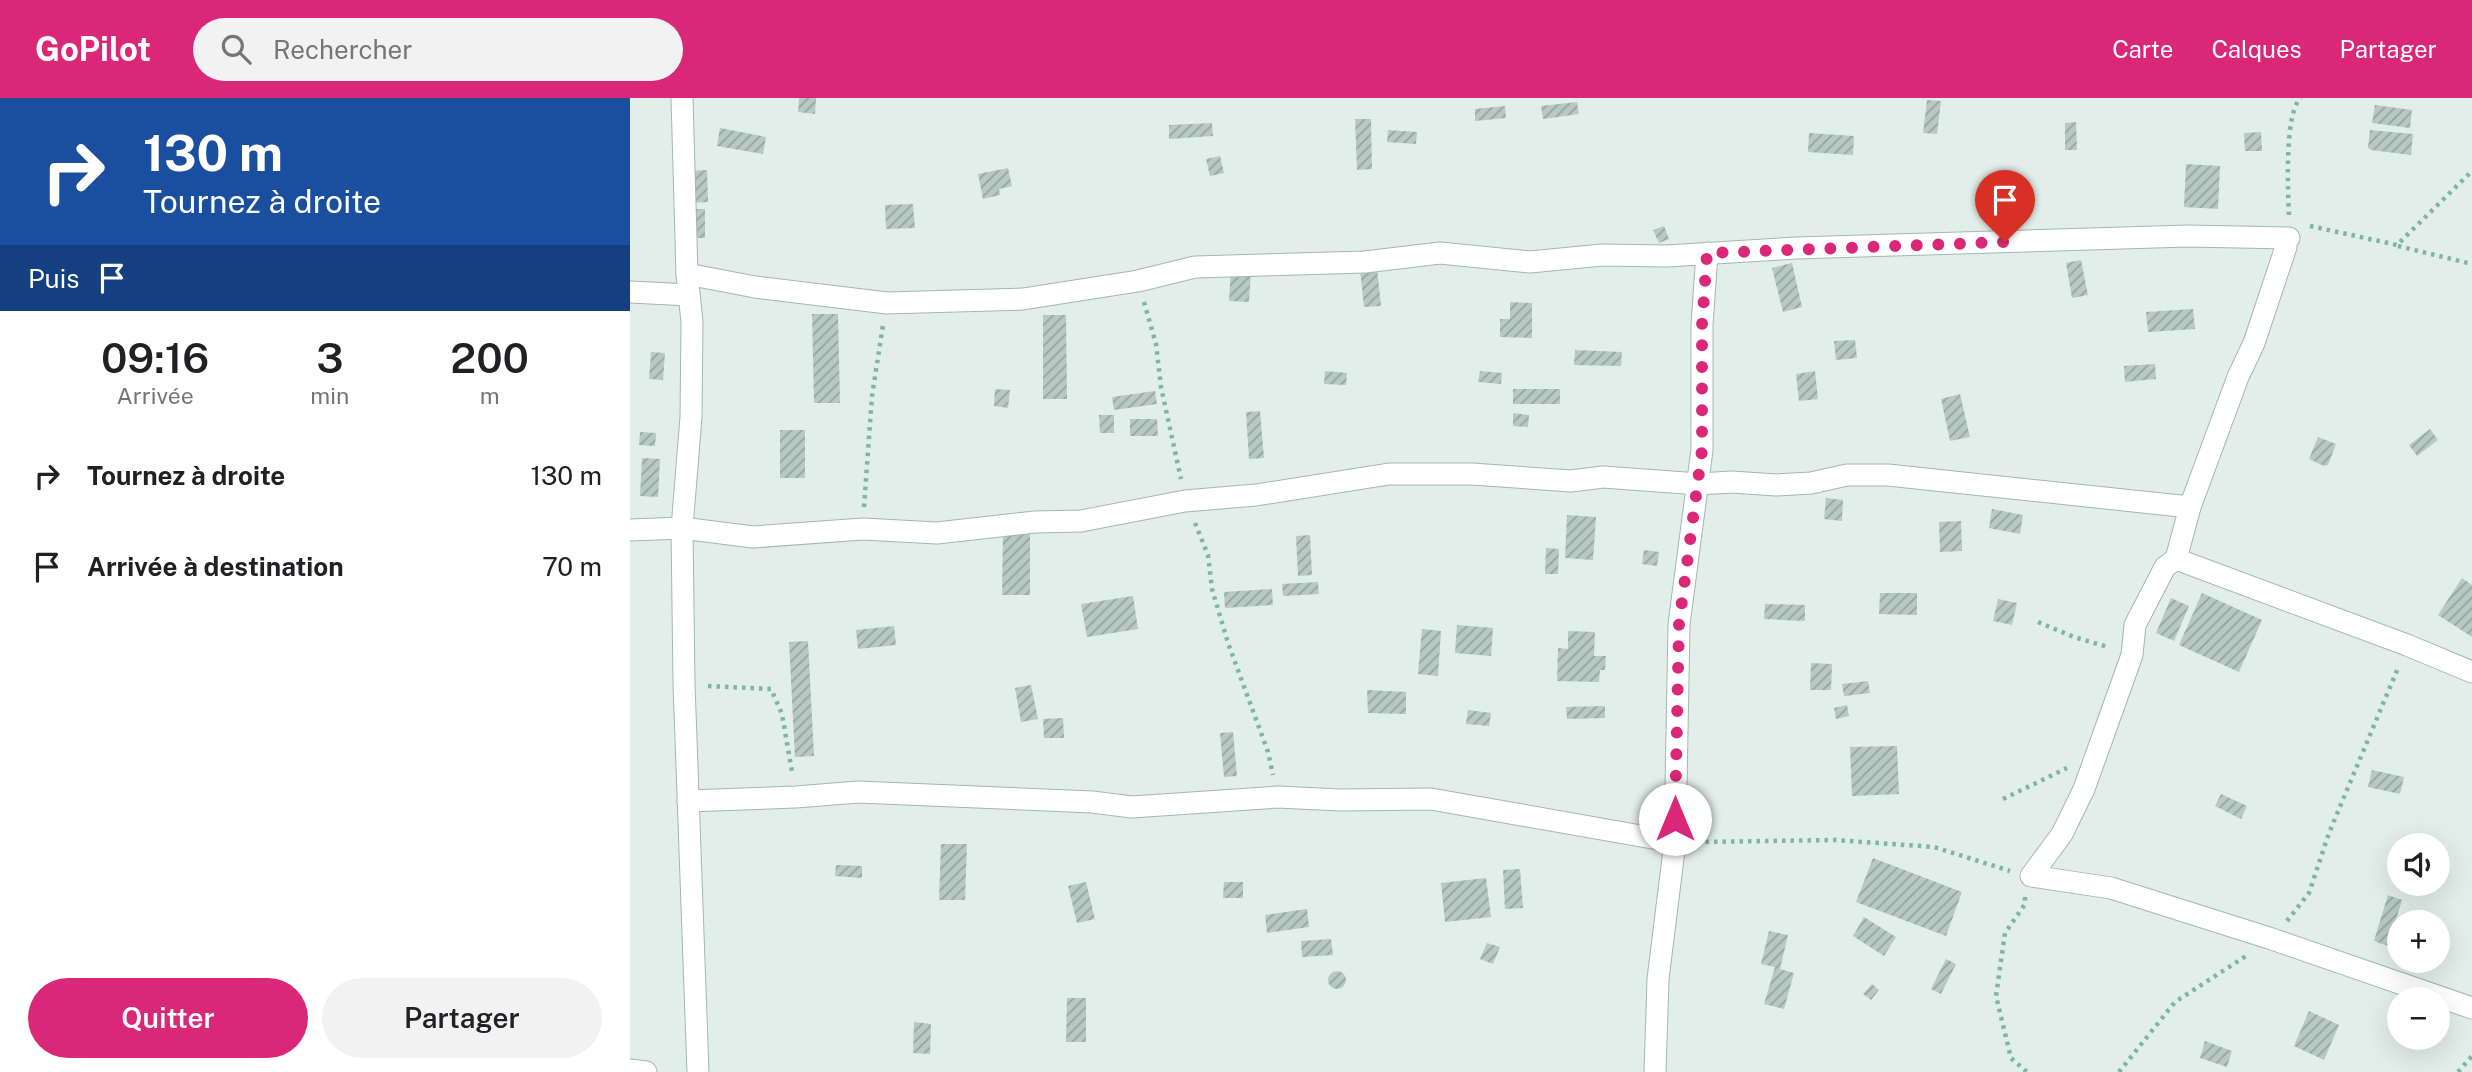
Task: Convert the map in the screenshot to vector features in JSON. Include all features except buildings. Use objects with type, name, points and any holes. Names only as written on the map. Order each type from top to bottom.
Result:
[{"type":"street","points":[[682,98],[688,284],[692,322],[691,417],[682,528],[684,684],[698,1072]]},
{"type":"street","points":[[630,292],[688,284],[755,287],[887,303],[1023,299],[1138,281],[1195,267],[1365,262],[1440,253],[1530,262],[1602,255],[1668,256],[2189,236],[2288,235],[2254,343],[2238,377],[2190,507],[2176,559],[2165,567],[2135,625],[2132,655],[2099,752],[2062,834],[2031,876],[2112,888],[2272,939],[2472,1008]]},
{"type":"street","points":[[1655,1072],[1658,979],[1675,842],[1679,624],[1702,450],[1702,325],[1707,253]]},
{"type":"street","points":[[630,530],[682,528],[753,537],[863,529],[937,533],[1035,522],[1081,521],[1185,501],[1256,495],[1390,474],[1472,474],[1571,481],[1603,477],[1699,484],[1732,482],[1788,485],[1847,475],[1888,475],[2190,507]]},
{"type":"street","points":[[2176,559],[2472,672]]},
{"type":"street","points":[[688,801],[858,792],[1092,802],[1132,807],[1278,797],[1340,800],[1431,799],[1675,842]]},
{"type":"street","points":[[630,1070],[646,1072]]},
{"type":"path","points":[[2301,98],[2296,102],[2289,137],[2288,235],[2397,245],[2472,264]]},
{"type":"path","points":[[2397,245],[2472,171]]},
{"type":"path","points":[[1138,281],[1156,344],[1161,387],[1185,501],[1208,555],[1212,589],[1228,643],[1268,752],[1278,797]]},
{"type":"path","points":[[863,529],[872,396],[887,303]]},
{"type":"path","points":[[2038,622],[2074,637],[2132,655]]},
{"type":"path","points":[[2119,1072],[2175,1002],[2272,939],[2309,893],[2329,833],[2407,645]]},
{"type":"path","points":[[684,684],[771,690],[782,714],[796,797]]},
{"type":"path","points":[[2003,799],[2099,752]]},
{"type":"path","points":[[1675,842],[1835,840],[1934,847],[2031,876],[2025,887],[2025,905],[2005,933],[1996,996],[2011,1058],[2027,1072]]},
{"type":"path","points":[[2458,1072],[2472,1056]]},
{"type":"route","points":[[1675,819],[1679,624],[1702,450],[1702,325],[1707,253],[2005,242]]}]
